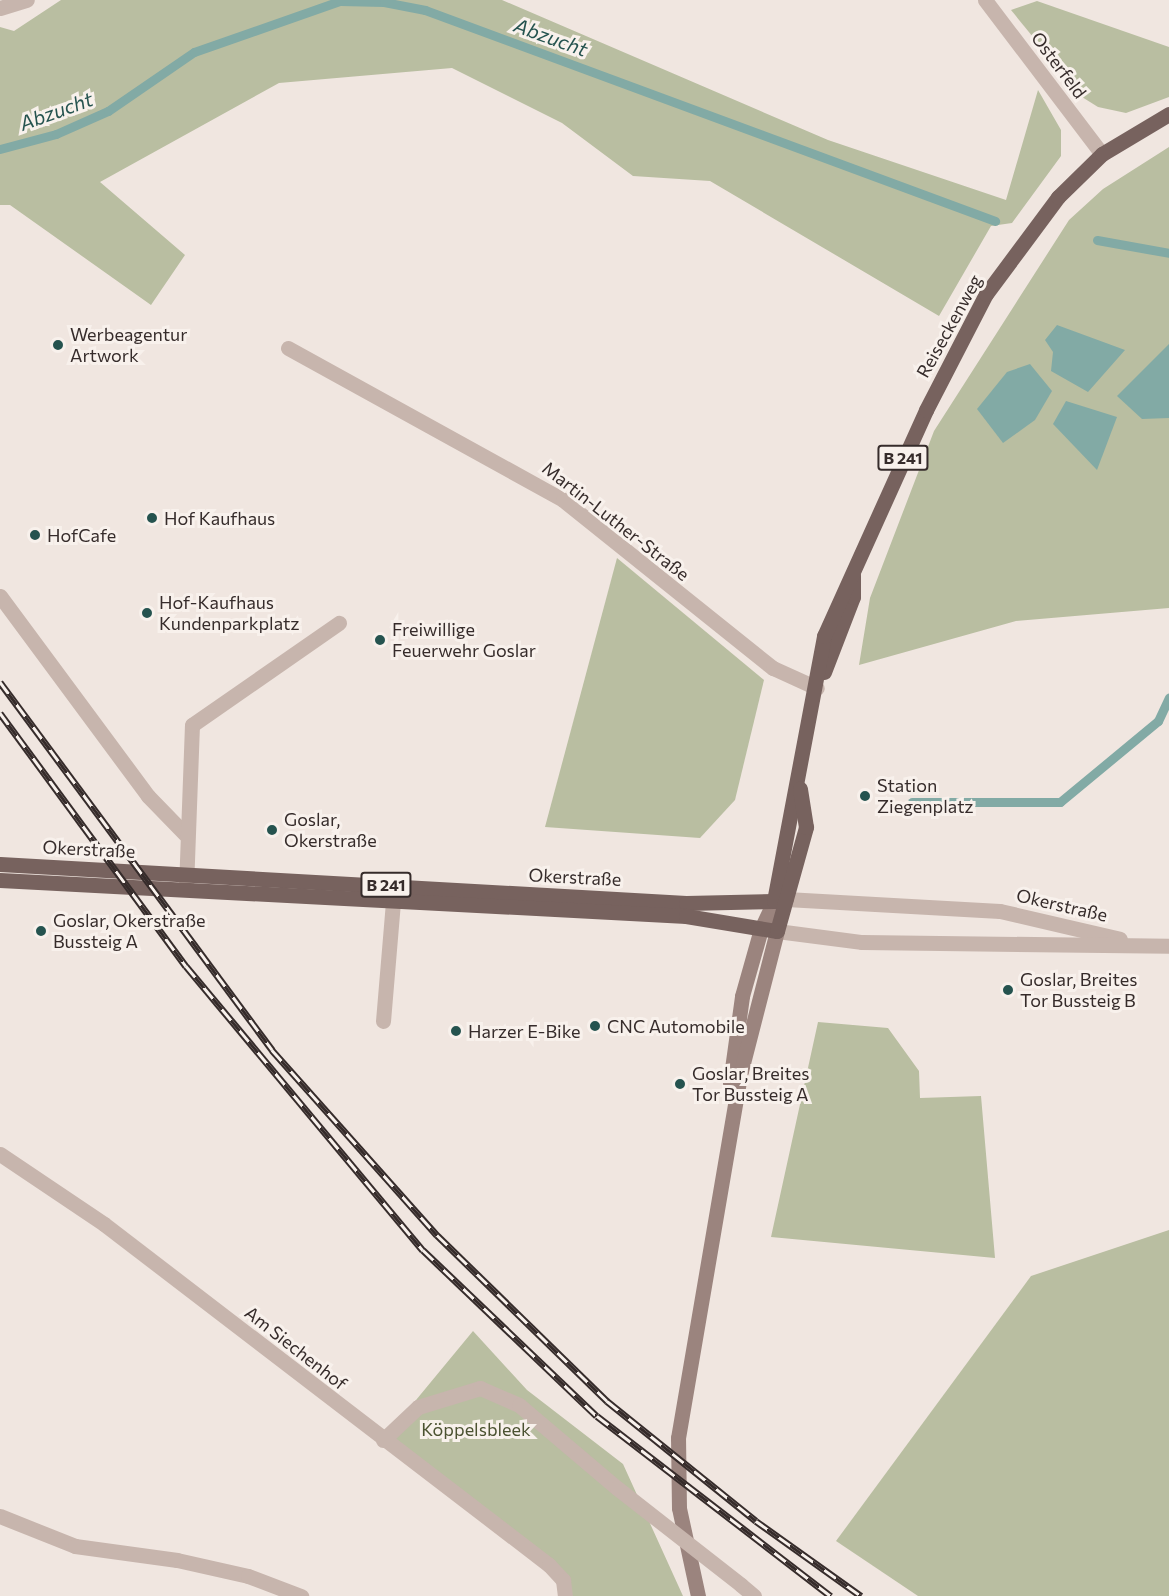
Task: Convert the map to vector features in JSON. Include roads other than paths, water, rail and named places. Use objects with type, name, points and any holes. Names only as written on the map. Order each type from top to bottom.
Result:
[{"type":"main road","name":"Reiseckenweg","points":[[777,931],[780,900],[806,827],[799,782],[816,688],[847,617],[852,573],[926,410],[986,294],[1058,197],[1102,154],[1169,114]]},
{"type":"main road","name":"Reiseckenweg","points":[[1131,135],[1169,125]]},
{"type":"main road","name":"Okerstraße","points":[[0,864],[186,873],[393,893],[686,916],[777,931]]},
{"type":"main road","name":"Okerstraße","points":[[0,880],[186,890],[393,893],[686,903],[780,900]]},
{"type":"street","points":[[0,8],[27,0]]},
{"type":"street","name":"Osterfeld","points":[[985,0],[1102,154]]},
{"type":"street","name":"Martin-Luther-Straße","points":[[288,348],[535,483],[773,668],[816,688]]},
{"type":"street","points":[[0,596],[147,796],[185,834]]},
{"type":"street","points":[[186,890],[185,834],[192,725],[339,622]]},
{"type":"street","points":[[383,1022],[393,893]]},
{"type":"street","name":"Reiseckenweg","points":[[761,929],[780,900]]},
{"type":"street","name":"Okerstraße","points":[[780,900],[1000,911],[1143,945]]},
{"type":"street","points":[[730,1133],[730,1072],[742,996],[761,929]]},
{"type":"street","points":[[698,1596],[679,1508],[678,1438],[730,1133],[758,994],[777,931]]},
{"type":"street","name":"Okerstraße","points":[[777,931],[862,942],[1169,946]]},
{"type":"street","name":"Am Siechenhof","points":[[0,1154],[104,1224],[563,1580],[565,1596]]},
{"type":"street","points":[[383,1440],[418,1407],[480,1388],[519,1405],[617,1488],[754,1596]]},
{"type":"street","points":[[0,1516],[75,1546],[177,1560],[248,1576],[301,1596]]},
{"type":"water","points":[[1057,325],[1125,350],[1088,392],[1051,371],[1053,352],[1045,340]]},
{"type":"water","points":[[1169,344],[1169,418],[1142,419],[1117,396]]},
{"type":"water","points":[[1030,364],[1052,391],[1035,420],[1003,443],[977,409],[1007,372]]},
{"type":"water","points":[[1066,401],[1117,417],[1097,470],[1053,424]]},
{"type":"waterway","name":"Abzucht","points":[[0,149],[56,134],[108,111],[194,52],[340,1],[384,2],[425,10],[995,221]]},
{"type":"waterway","name":"Abzucht","points":[[1097,240],[1169,253]]},
{"type":"waterway","points":[[912,802],[1060,802],[1158,721],[1169,697]]},
{"type":"railway","points":[[0,682],[272,1050],[437,1235],[607,1401],[756,1521],[861,1596]]},
{"type":"railway","points":[[0,713],[186,966],[423,1250],[597,1416],[831,1596]]},
{"type":"place","name":"Werbeagentur Artwork","points":[[58,345]]},
{"type":"place","name":"Hof Kaufhaus","points":[[152,518]]},
{"type":"place","name":"HofCafe","points":[[35,535]]},
{"type":"place","name":"Hof-Kaufhaus Kundenparkplatz","points":[[147,613]]},
{"type":"place","name":"Freiwillige Feuerwehr Goslar","points":[[380,640]]},
{"type":"place","name":"Station Ziegenplatz","points":[[865,796]]},
{"type":"place","name":"Goslar, Okerstraße","points":[[272,830]]},
{"type":"place","name":"Goslar, Okerstraße Bussteig A","points":[[41,931]]},
{"type":"place","name":"Goslar, Breites Tor Bussteig B","points":[[1008,990]]},
{"type":"place","name":"CNC Automobile","points":[[595,1026]]},
{"type":"place","name":"Harzer E-Bike","points":[[456,1031]]},
{"type":"place","name":"Goslar, Breites Tor Bussteig A","points":[[680,1084]]},
{"type":"park label","name":"Köppelsbleek","points":[[476,1429]]}]
